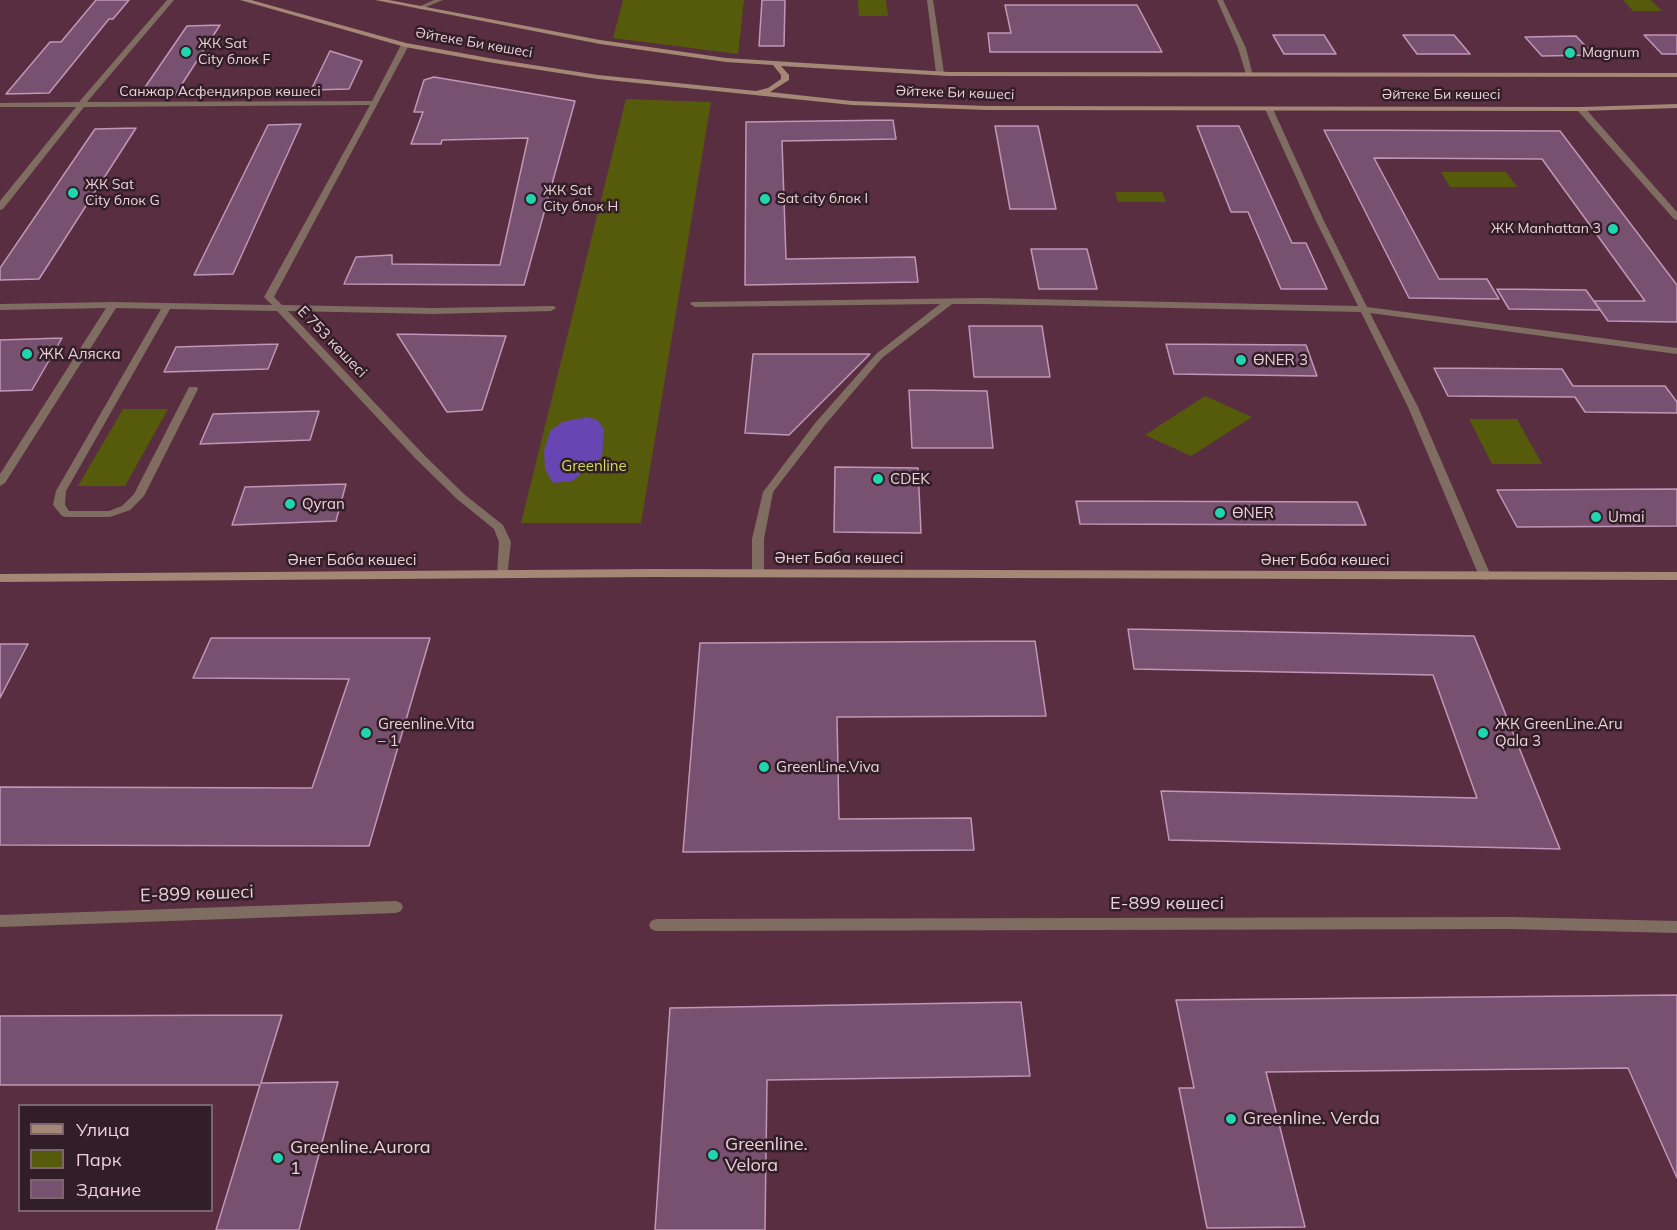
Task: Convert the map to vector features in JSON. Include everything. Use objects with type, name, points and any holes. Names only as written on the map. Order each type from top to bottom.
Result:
[{"type":"street","points":[[0,207],[81,105],[171,0]]},
{"type":"street","name":"Әйтеке Би көшесі","points":[[243,0],[261,3],[405,45],[598,77],[743,94],[852,103],[987,108],[1581,109],[1677,106]]},
{"type":"street","name":"Әйтеке Би көшесі","points":[[378,0],[600,42],[726,60],[940,73],[1676,75]]},
{"type":"street","points":[[419,8],[440,0]]},
{"type":"street","points":[[930,0],[940,73]]},
{"type":"street","points":[[1220,0],[1242,48],[1250,74]]},
{"type":"street","points":[[375,103],[405,45]]},
{"type":"street","points":[[743,94],[770,90],[785,80],[785,75],[775,63]]},
{"type":"street","name":"Санжар Асфендияров көшесі","points":[[0,105],[375,103]]},
{"type":"street","name":"Е 753 көшесі","points":[[375,103],[269,297],[420,458],[461,497],[499,527],[505,542],[503,574]]},
{"type":"street","points":[[1269,109],[1319,219],[1413,407],[1485,576]]},
{"type":"street","points":[[1581,109],[1677,217]]},
{"type":"street","points":[[758,573],[758,538],[768,492],[820,424],[879,356],[950,301]]},
{"type":"street","points":[[696,304],[950,301],[1365,309],[1677,351]]},
{"type":"street","points":[[0,308],[113,305],[433,311],[551,308]]},
{"type":"street","points":[[0,483],[113,305]]},
{"type":"street","points":[[167,306],[62,491],[59,505],[66,514],[110,514],[126,508],[139,496],[193,388]]},
{"type":"street","name":"Әнет Баба көшесі","points":[[0,578],[758,573],[1677,576]]},
{"type":"street","name":"Е-899 көшесі","points":[[0,921],[396,907]]},
{"type":"street","name":"Е-899 көшесі","points":[[656,925],[1510,923],[1677,927]]},
{"type":"green space","points":[[623,0],[744,0],[738,54],[613,38]]},
{"type":"green space","points":[[858,0],[886,0],[888,16],[859,16]]},
{"type":"green space","points":[[1623,0],[1651,0],[1662,11],[1633,11]]},
{"type":"green space","name":"Greenline","points":[[626,99],[711,102],[641,523],[521,523]]},
{"type":"green space","points":[[1441,172],[1506,172],[1517,187],[1450,187]]},
{"type":"green space","points":[[1115,192],[1162,192],[1166,202],[1118,202]]},
{"type":"green space","points":[[1205,396],[1252,417],[1191,456],[1145,435]]},
{"type":"green space","points":[[123,409],[168,409],[125,486],[78,486]]},
{"type":"green space","points":[[1469,419],[1517,419],[1542,464],[1492,464]]},
{"type":"shaded area","points":[[588,417],[597,420],[604,429],[602,457],[572,481],[553,483],[545,469],[544,451],[550,431],[562,422]]},
{"type":"building","points":[[96,0],[129,0],[113,19],[109,19],[49,93],[6,94],[50,42],[61,42]]},
{"type":"building","points":[[762,0],[785,0],[784,46],[759,46]]},
{"type":"building","points":[[1005,5],[1137,5],[1162,52],[990,52],[988,33],[1011,33]]},
{"type":"building","name":"ЖК Sat City блок F","points":[[220,25],[175,95],[139,96],[187,26]]},
{"type":"building","points":[[1273,35],[1324,35],[1336,54],[1284,54]]},
{"type":"building","points":[[1403,35],[1454,35],[1470,54],[1417,54]]},
{"type":"building","points":[[1644,35],[1677,35],[1677,54],[1662,54]]},
{"type":"building","points":[[1576,36],[1594,55],[1542,56],[1525,37]]},
{"type":"building","points":[[330,51],[362,61],[349,89],[311,90]]},
{"type":"building","name":"ЖК Sat City блок H","points":[[434,77],[575,101],[524,285],[344,284],[356,257],[392,255],[392,264],[500,265],[528,138],[442,140],[441,144],[411,144],[423,112],[414,112],[424,80]]},
{"type":"building","name":"Sat city блок I","points":[[893,120],[896,139],[782,141],[786,259],[915,257],[918,282],[745,285],[746,122]]},
{"type":"building","points":[[301,124],[233,274],[194,275],[268,125]]},
{"type":"building","points":[[995,126],[1038,126],[1056,209],[1010,209]]},
{"type":"building","points":[[1197,126],[1239,126],[1292,243],[1306,243],[1327,289],[1281,289],[1248,212],[1231,212]]},
{"type":"building","points":[[136,128],[39,279],[0,280],[0,268],[95,129]]},
{"type":"building","name":"ЖК Manhattan 3","points":[[1324,130],[1560,131],[1677,285],[1677,322],[1608,321],[1594,301],[1645,301],[1542,159],[1374,158],[1439,279],[1487,279],[1499,299],[1409,298]]},
{"type":"building","points":[[1031,249],[1087,249],[1097,289],[1039,289]]},
{"type":"building","points":[[1497,289],[1586,290],[1600,310],[1509,309]]},
{"type":"building","points":[[969,326],[1042,326],[1050,377],[974,377]]},
{"type":"building","points":[[397,334],[506,336],[482,410],[447,412]]},
{"type":"building","name":"ЖК Аляска","points":[[62,338],[32,390],[0,391],[0,340]]},
{"type":"building","points":[[278,344],[268,369],[164,372],[176,347]]},
{"type":"building","name":"ӨNER 3","points":[[1166,344],[1306,345],[1317,376],[1174,374]]},
{"type":"building","points":[[753,354],[870,354],[789,435],[745,433]]},
{"type":"building","points":[[1434,368],[1562,369],[1573,386],[1665,386],[1677,402],[1677,413],[1585,412],[1575,397],[1448,396]]},
{"type":"building","points":[[909,390],[987,391],[993,448],[912,448]]},
{"type":"building","points":[[319,411],[310,440],[200,444],[213,414]]},
{"type":"building","points":[[835,467],[918,468],[921,533],[834,532]]},
{"type":"building","name":"Qyran","points":[[346,484],[336,521],[232,525],[245,487]]},
{"type":"building","points":[[1677,489],[1677,526],[1517,527],[1497,490]]},
{"type":"building","name":"ӨNER","points":[[1076,501],[1357,502],[1366,525],[1080,524]]},
{"type":"building","name":"ЖК GreenLine.Aru Qala 3","points":[[1128,629],[1474,636],[1560,849],[1169,840],[1161,791],[1477,798],[1433,675],[1134,669]]},
{"type":"building","name":"Greenline.Vita – 1","points":[[211,638],[430,638],[369,846],[0,845],[0,787],[312,788],[349,679],[193,678]]},
{"type":"building","name":"GreenLine.Viva","points":[[1035,641],[1046,716],[837,717],[839,819],[971,818],[974,850],[683,852],[700,643]]},
{"type":"building","points":[[0,644],[28,644],[0,698]]},
{"type":"building","name":"Greenline. Verda","points":[[1677,995],[1677,1178],[1628,1068],[1266,1072],[1305,1227],[1207,1228],[1179,1088],[1194,1088],[1176,1000]]},
{"type":"building","name":"Greenline. Velora","points":[[1021,1002],[1030,1076],[767,1080],[765,1230],[655,1230],[670,1008]]},
{"type":"building","name":"Greenline.Aurora 1","points":[[282,1015],[261,1083],[338,1082],[299,1230],[216,1230],[260,1085],[0,1085],[0,1016]]},
{"type":"place","name":"ЖК Sat City блок F","points":[[186,52]]},
{"type":"place","name":"Magnum","points":[[1570,53]]},
{"type":"place","name":"ЖК Sat City блок G","points":[[73,193]]},
{"type":"place","name":"ЖК Sat City блок H","points":[[531,199]]},
{"type":"place","name":"Sat city блок I","points":[[765,199]]},
{"type":"place","name":"ЖК Manhattan 3","points":[[1613,229]]},
{"type":"place","name":"ЖК Аляска","points":[[27,354]]},
{"type":"place","name":"ӨNER 3","points":[[1241,360]]},
{"type":"place","name":"CDEK","points":[[878,479]]},
{"type":"place","name":"Qyran","points":[[290,504]]},
{"type":"place","name":"ӨNER","points":[[1220,513]]},
{"type":"place","name":"Umai","points":[[1596,517]]},
{"type":"place","name":"Greenline.Vita – 1","points":[[366,733]]},
{"type":"place","name":"ЖК GreenLine.Aru Qala 3","points":[[1483,733]]},
{"type":"place","name":"GreenLine.Viva","points":[[764,767]]},
{"type":"place","name":"Greenline. Verda","points":[[1231,1119]]},
{"type":"place","name":"Greenline. Velora","points":[[713,1155]]},
{"type":"place","name":"Greenline.Aurora 1","points":[[278,1158]]}]
